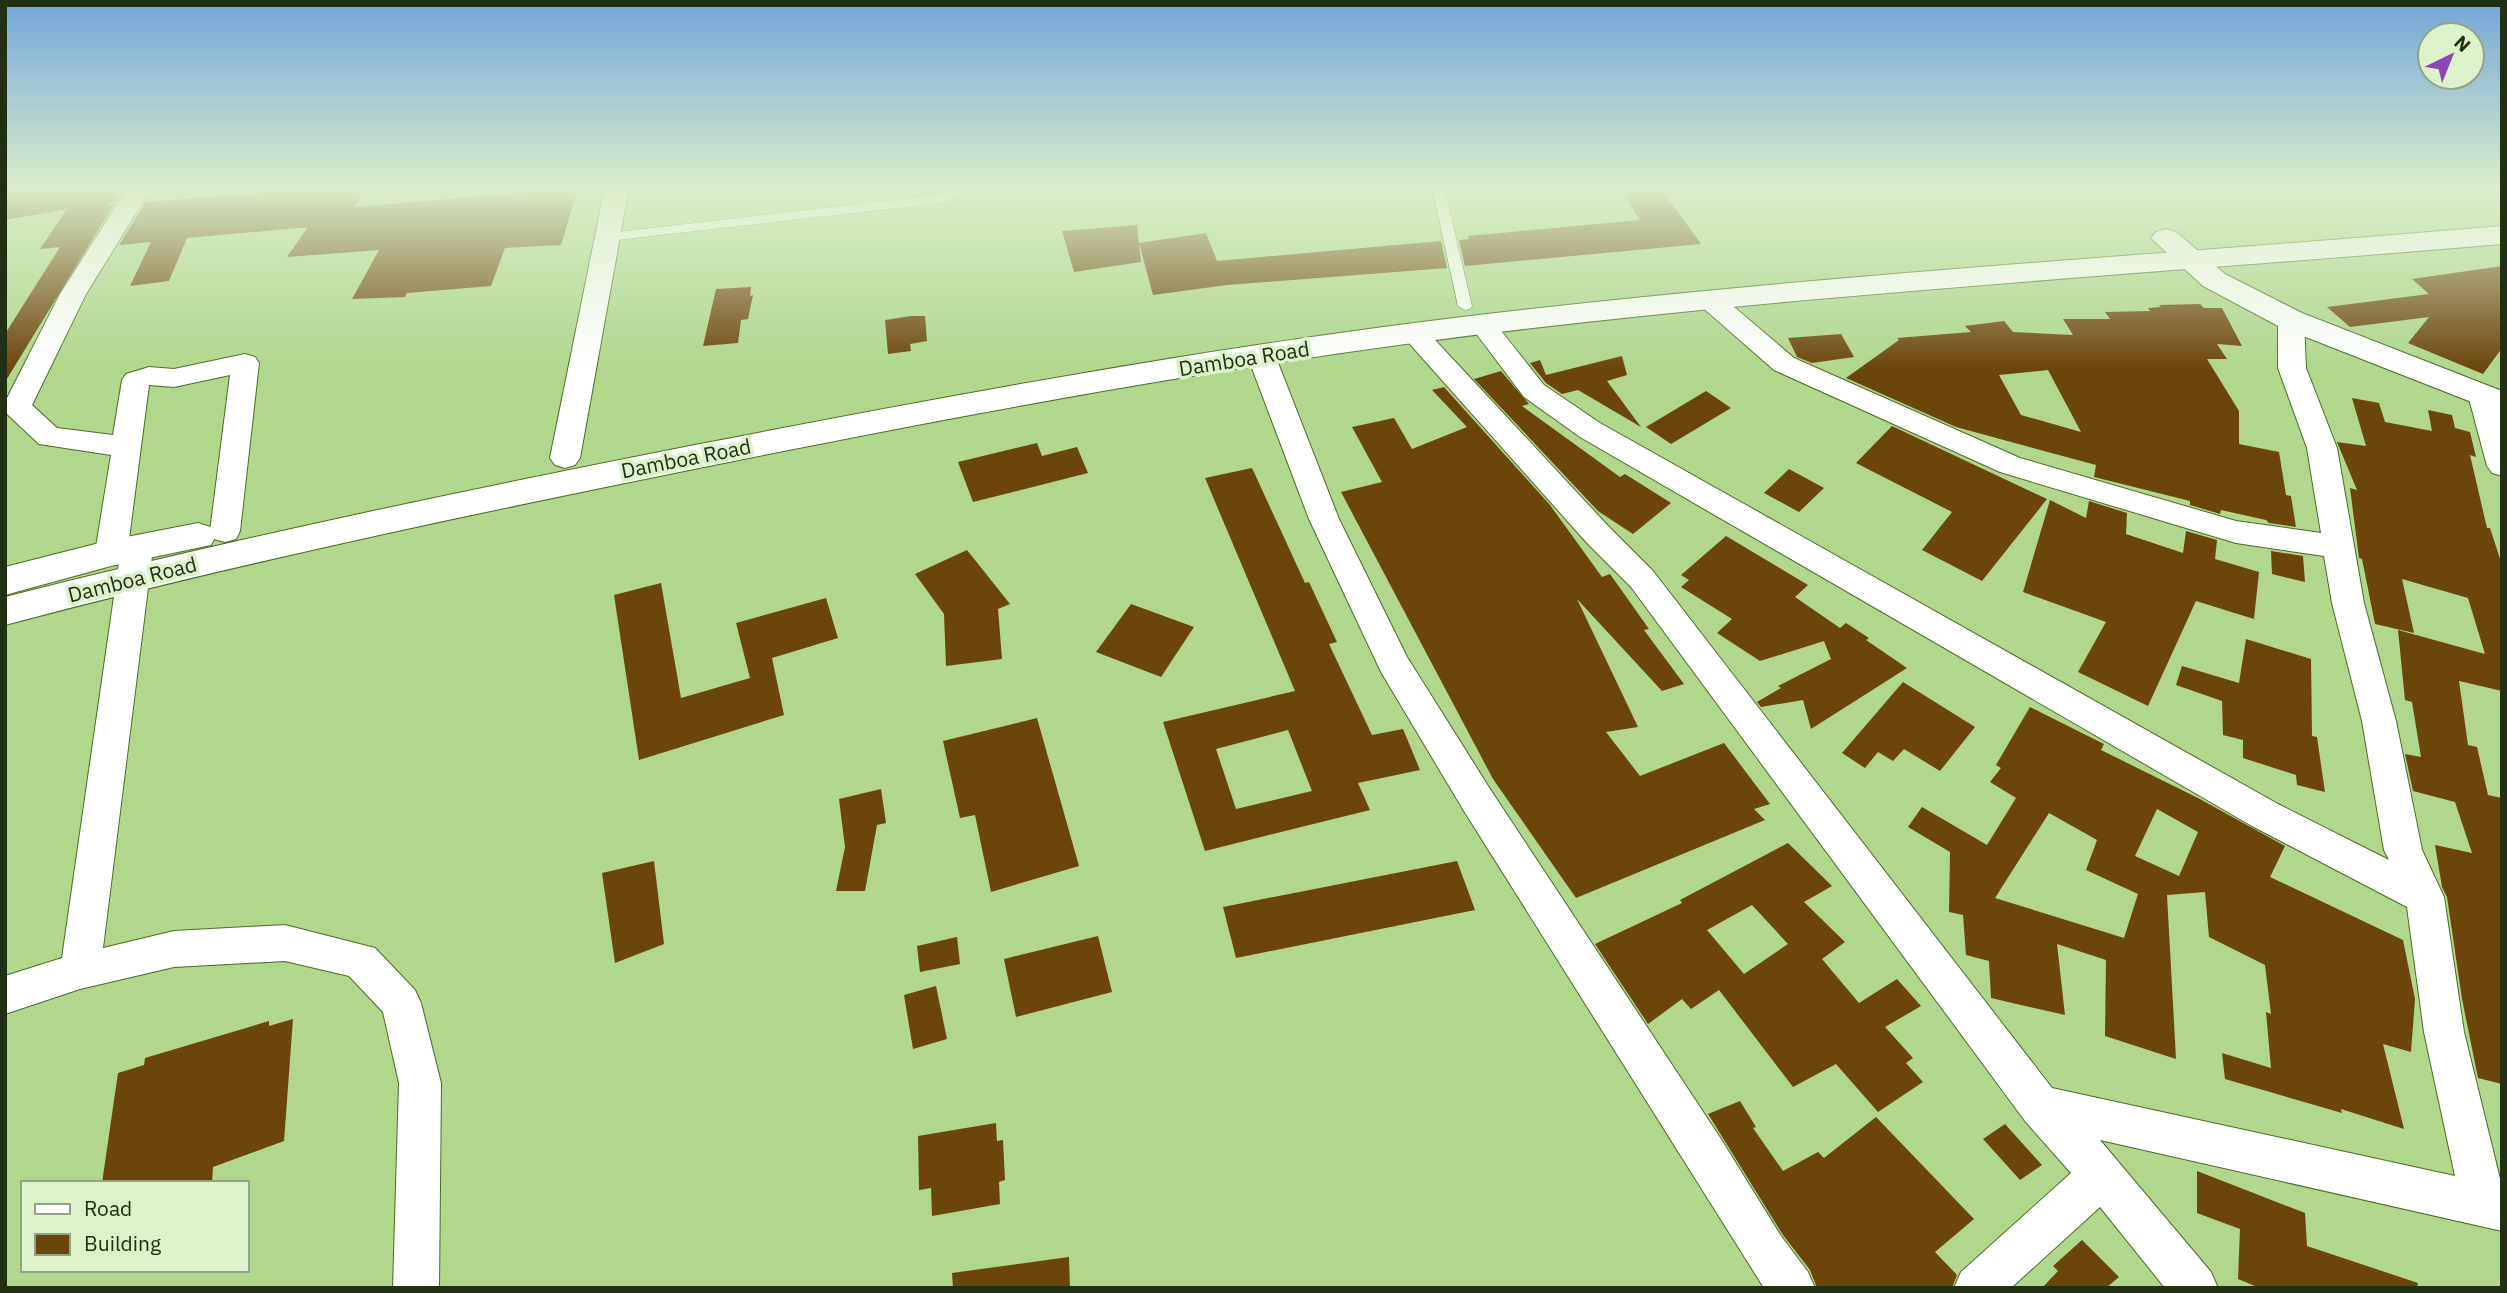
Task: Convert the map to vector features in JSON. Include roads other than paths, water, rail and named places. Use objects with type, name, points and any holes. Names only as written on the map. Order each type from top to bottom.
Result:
[{"type":"main road","name":"Damboa Road","points":[[5,611],[127,559],[225,531],[565,458],[1089,360],[1473,315],[1682,280],[2058,247]]},
{"type":"main road","points":[[2177,247],[2214,279],[2291,320],[2492,399]]},
{"type":"main road","name":"Damboa Road","points":[[5,581],[467,503],[776,440],[1261,355],[1413,333],[1473,315],[1711,301],[2192,260],[2309,247]]},
{"type":"street","points":[[99,247],[57,322],[17,407],[49,438],[128,447]]},
{"type":"street","points":[[565,458],[606,247]]},
{"type":"street","points":[[1711,301],[1784,364],[2010,465],[2236,532],[2338,547]]},
{"type":"street","points":[[1473,315],[1534,391],[1590,430],[2265,815],[2425,897]]},
{"type":"street","points":[[2040,1106],[2492,1207],[2444,1032],[2425,897],[2403,850],[2379,720],[2348,603],[2322,449],[2299,394],[2292,368],[2291,320]]},
{"type":"street","points":[[1413,333],[1598,535],[1642,579],[2040,1106],[2102,1175],[2195,1288]]},
{"type":"street","points":[[1261,355],[1324,519],[1393,663],[1485,812],[1704,1151],[1765,1252],[1793,1288]]},
{"type":"street","points":[[80,971],[127,559],[123,462],[128,447],[136,380],[149,376],[174,378],[245,363],[225,531]]},
{"type":"street","points":[[2492,399],[2502,466]]},
{"type":"street","points":[[5,995],[80,971],[174,949],[285,943],[361,961],[401,1003],[420,1083],[416,1288]]},
{"type":"street","points":[[1977,1288],[2102,1175]]},
{"type":"lane","points":[[1454,247],[1473,315]]}]
